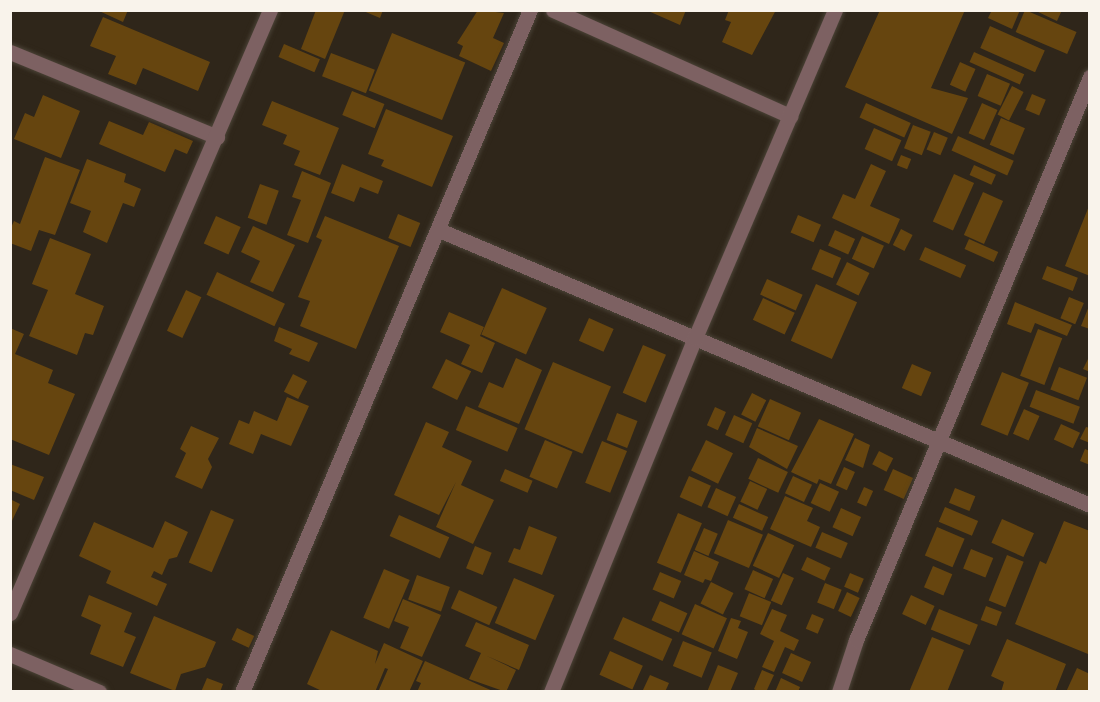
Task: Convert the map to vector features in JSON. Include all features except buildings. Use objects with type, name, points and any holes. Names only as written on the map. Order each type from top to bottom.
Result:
[{"type":"street","points":[[10,613],[270,10]]},
{"type":"street","points":[[242,692],[530,10]]},
{"type":"street","points":[[553,10],[790,116]]},
{"type":"street","points":[[551,692],[695,338],[835,10]]},
{"type":"street","points":[[10,52],[217,137]]},
{"type":"street","points":[[839,692],[856,640],[1089,77]]},
{"type":"street","points":[[439,230],[937,443],[1089,505]]},
{"type":"street","points":[[10,654],[99,692]]}]
